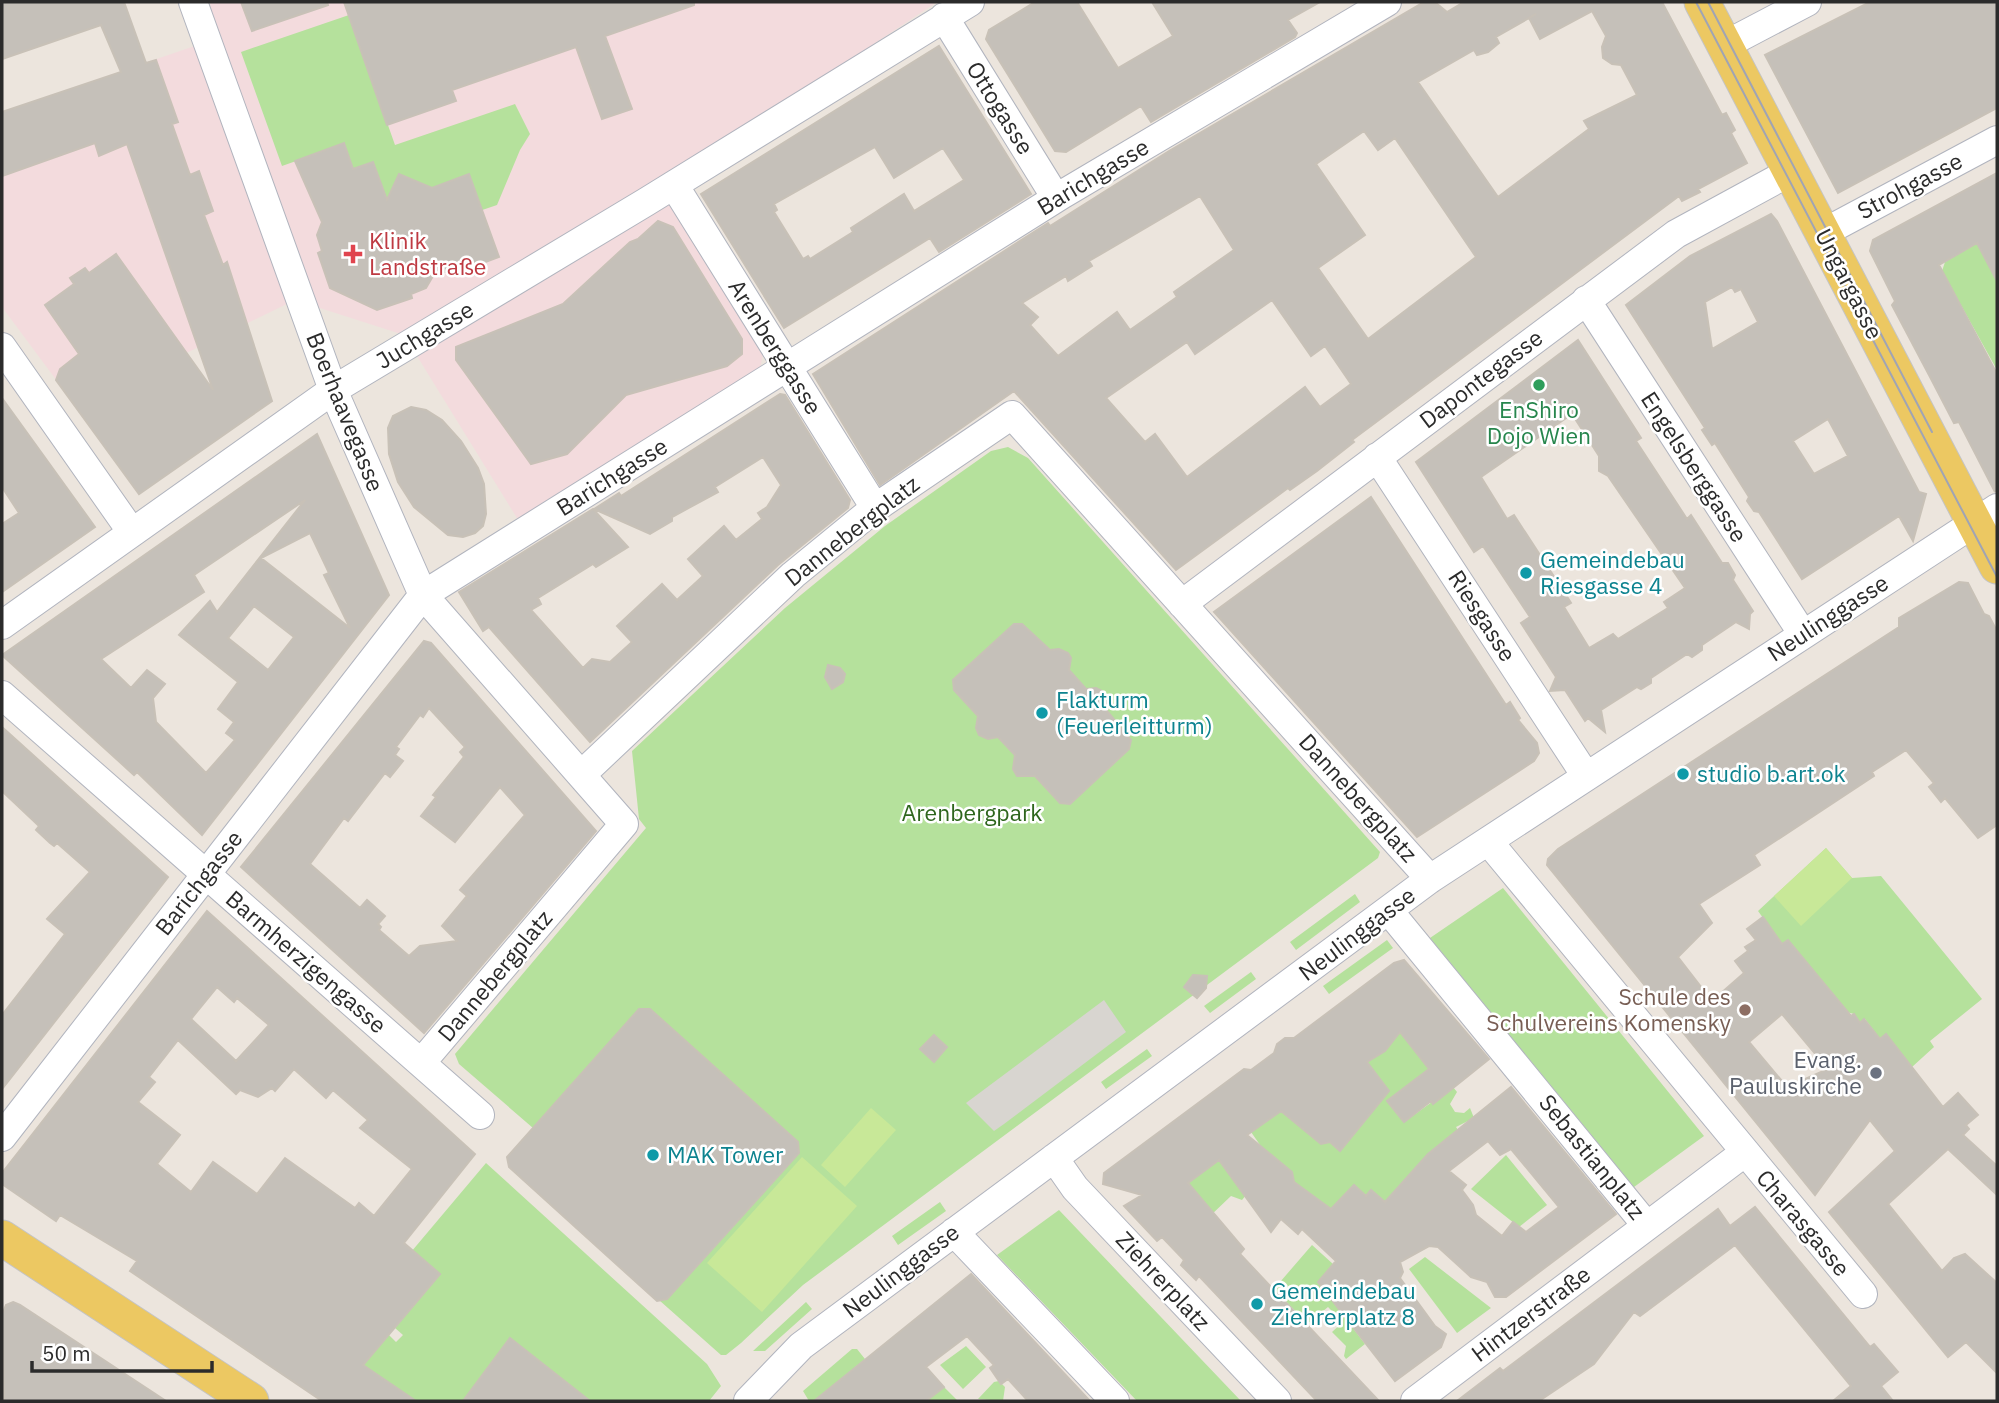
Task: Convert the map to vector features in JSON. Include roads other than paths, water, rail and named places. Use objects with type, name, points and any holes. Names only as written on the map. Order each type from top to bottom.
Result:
[{"type":"main road","name":"Ungargasse","points":[[1702,2],[1823,233],[1986,516],[1997,566]]},
{"type":"main road","points":[[2,1238],[251,1401]]},
{"type":"street","name":"Boerhaavegasse","points":[[192,2],[333,390],[423,595],[581,775]]},
{"type":"street","name":"Juchgasse","points":[[2,625],[333,390],[674,185],[970,2]]},
{"type":"street","name":"Barichgasse","points":[[2,1137],[423,595],[1056,198],[1387,2]]},
{"type":"street","points":[[1725,45],[1807,2]]},
{"type":"street","name":"Ottogasse","points":[[944,18],[1056,198]]},
{"type":"street","name":"Strohgasse","points":[[1823,233],[1997,140]]},
{"type":"street","name":"Dapontegasse","points":[[1182,604],[1676,234],[1790,172]]},
{"type":"street","name":"Arenberggasse","points":[[674,185],[876,508]]},
{"type":"street","name":"Engelsberggasse","points":[[1586,300],[1802,633]]},
{"type":"street","points":[[2,347],[131,531]]},
{"type":"street","name":"Dannebergplatz","points":[[480,1115],[421,1063],[624,824],[581,775],[793,575],[876,508],[1012,415],[1430,879]]},
{"type":"street","name":"Riesgasse","points":[[1377,457],[1586,776]]},
{"type":"street","name":"Neulinggasse","points":[[748,1401],[801,1346],[1430,879],[1802,633],[1986,516]]},
{"type":"street","name":"Barmherzigengasse","points":[[2,695],[421,1063]]},
{"type":"street","points":[[1488,841],[1744,1153]]},
{"type":"street","name":"Sebastianplatz","points":[[1389,911],[1647,1226],[1744,1153]]},
{"type":"street","name":"Charasgasse","points":[[1744,1153],[1863,1294]]},
{"type":"street","name":"Ziehrerplatz","points":[[1054,1158],[1075,1188],[1277,1401]]},
{"type":"street","name":"Hintzerstraße","points":[[1415,1401],[1647,1226]]},
{"type":"street","points":[[954,1232],[1115,1401]]},
{"type":"tram line","points":[[1696,2],[1997,577]]},
{"type":"tram line","points":[[1708,2],[1932,432]]},
{"type":"place","name":"Klinik Landstraße","points":[[353,254]]},
{"type":"place","name":"EnShiro Dojo Wien","points":[[1539,385]]},
{"type":"place","name":"Gemeindebau Riesgasse 4","points":[[1526,573]]},
{"type":"place","name":"Flakturm (Feuerleitturm)","points":[[1042,713]]},
{"type":"place","name":"studio b.art.ok","points":[[1683,774]]},
{"type":"place","name":"Schule des Schulvereins Komensky","points":[[1745,1010]]},
{"type":"place","name":"Evang. Pauluskirche","points":[[1876,1073]]},
{"type":"place","name":"MAK Tower","points":[[653,1155]]},
{"type":"place","name":"Gemeindebau Ziehrerplatz 8","points":[[1257,1304]]},
{"type":"park label","name":"Arenbergpark","points":[[972,813]]}]
